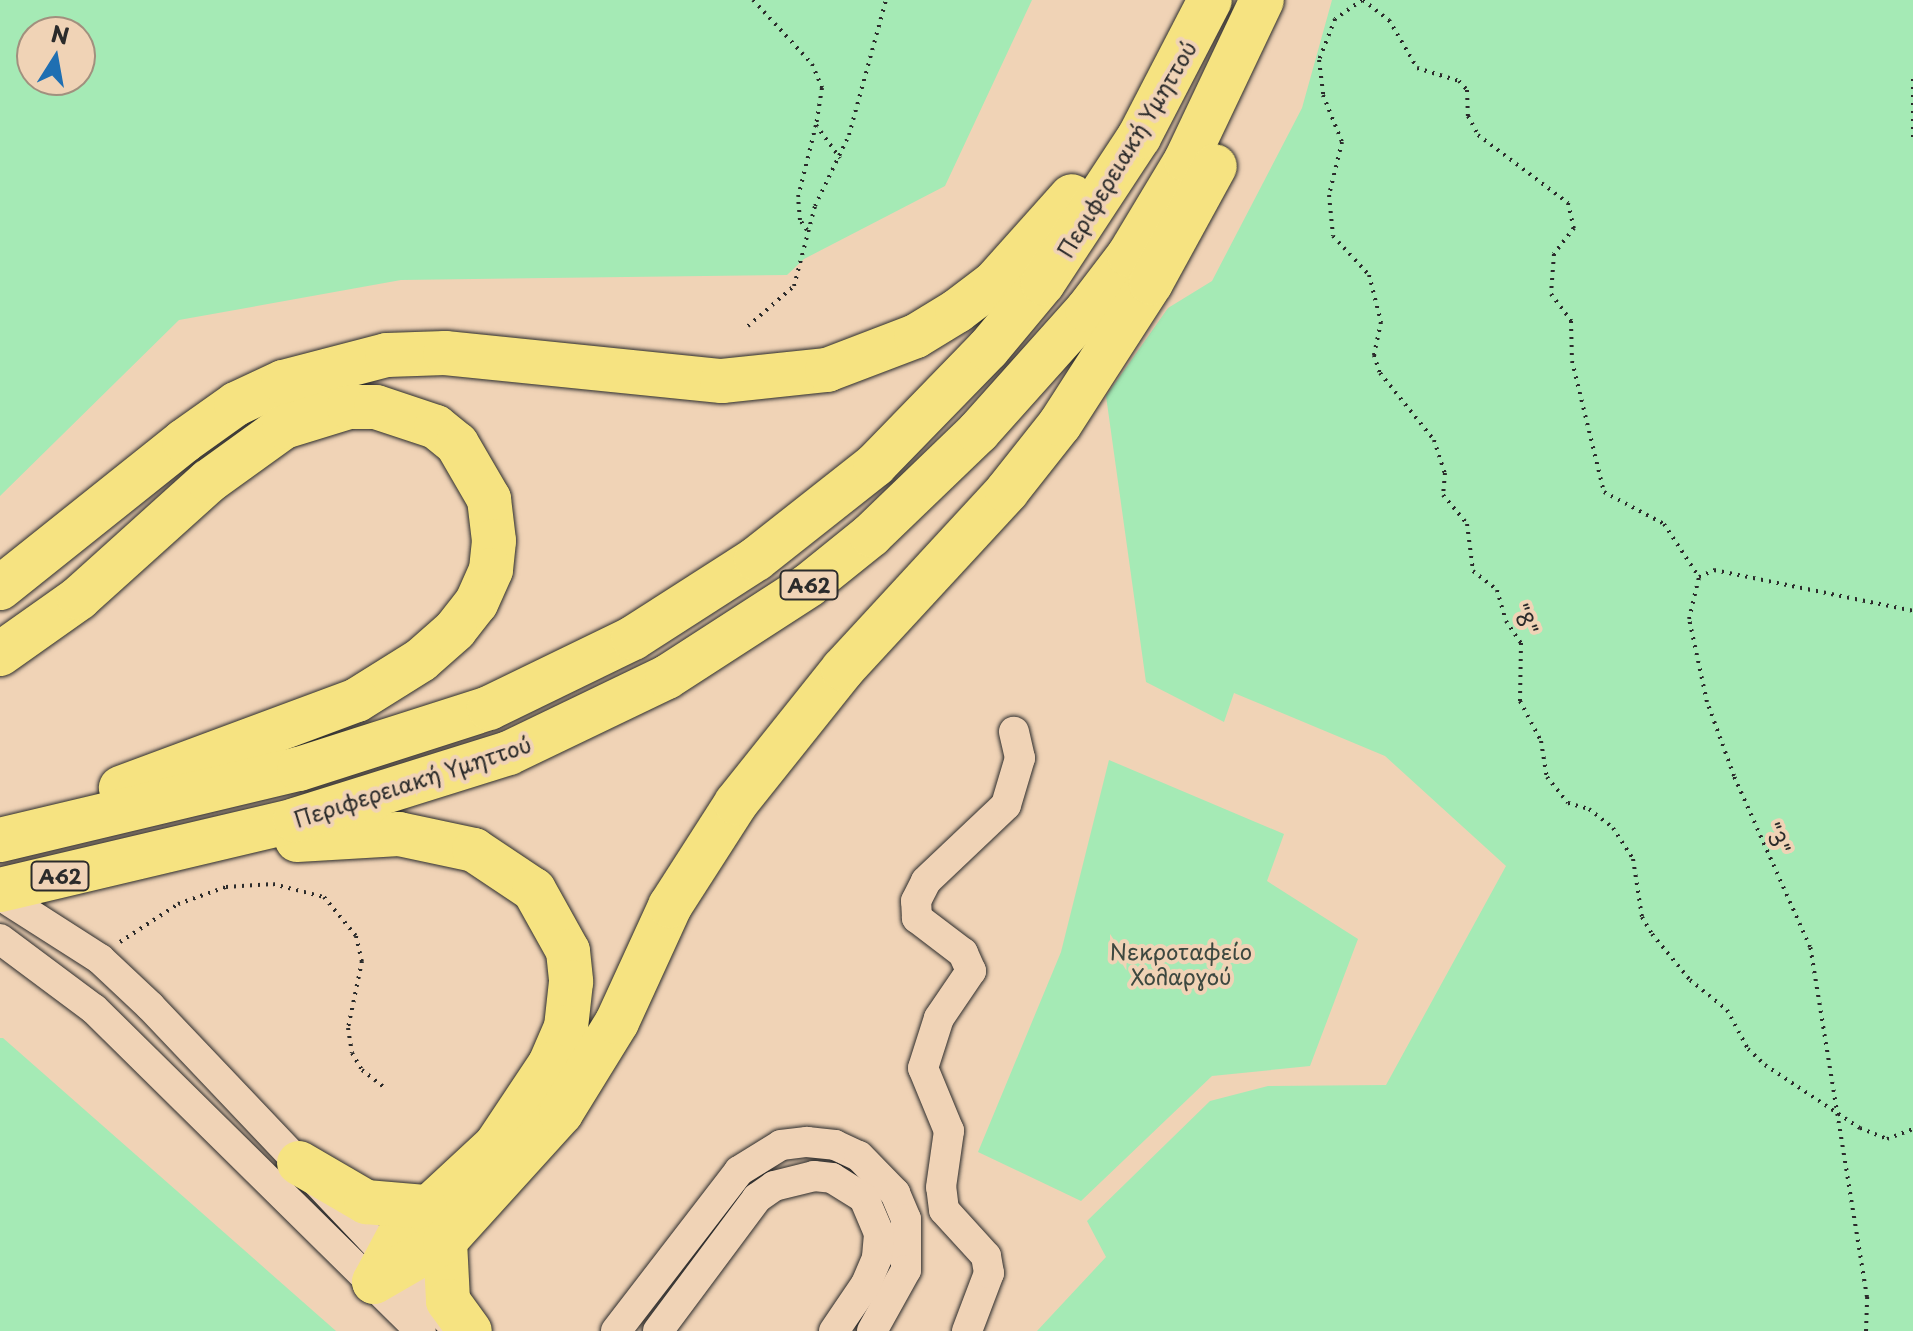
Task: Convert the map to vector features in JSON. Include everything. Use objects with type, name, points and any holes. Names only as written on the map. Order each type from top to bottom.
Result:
[{"type":"highway","name":"Περιφερειακή Υμηττού","points":[[0,893],[295,820],[509,753],[667,677],[809,585],[871,535],[978,432],[1087,310],[1129,255],[1186,160],[1262,0]]},
{"type":"highway","points":[[385,1269],[561,1113],[592,1070],[670,906],[736,803],[843,669],[1007,491],[1060,424],[1151,283],[1212,173],[1279,0]]},
{"type":"highway","name":"Περιφερειακή Υμηττού","points":[[0,840],[299,769],[489,708],[633,638],[756,559],[875,465],[988,349],[1043,283],[1093,212],[1202,18]]},
{"type":"highway","points":[[0,588],[236,404],[337,365],[387,355],[445,353],[722,381],[827,370],[916,336],[995,282],[1033,244],[1202,18]]},
{"type":"highway","points":[[0,654],[79,598],[253,444],[314,415],[376,407],[436,427],[476,470],[489,499],[494,541],[491,570],[476,603],[421,660],[357,700],[124,786],[49,829]]},
{"type":"highway","points":[[120,862],[202,856],[310,838],[399,834],[474,850],[534,890],[568,951],[571,982],[566,1027],[538,1085],[435,1224],[448,1301],[470,1331]]},
{"type":"highway","points":[[299,1163],[366,1202],[435,1224]]},
{"type":"street","points":[[967,1331],[988,1265],[944,1210],[941,1187],[949,1131],[923,1068],[939,1018],[971,971],[963,953],[917,918],[916,901],[926,881],[1006,805],[1020,758],[1014,732]]},
{"type":"street","points":[[0,893],[100,959],[205,1061],[299,1163],[385,1269],[421,1331]]},
{"type":"street","points":[[0,939],[94,1009],[385,1269],[461,1331]]},
{"type":"street","points":[[616,1331],[739,1171],[781,1145],[807,1142],[835,1145],[859,1156],[895,1193],[906,1219],[906,1270],[872,1331]]},
{"type":"street","points":[[658,1331],[757,1198],[774,1186],[814,1176],[832,1178],[864,1198],[879,1234],[877,1258],[866,1284],[834,1331]]},
{"type":"path","points":[[753,0],[812,64],[822,88],[798,197],[800,220],[808,230]]},
{"type":"path","points":[[748,326],[794,286],[808,230],[840,158],[886,0]]},
{"type":"path","points":[[1363,0],[1389,20],[1417,68],[1459,81],[1467,90],[1468,116],[1478,135],[1512,163],[1554,187],[1568,203],[1574,228],[1554,254],[1551,294],[1571,321],[1572,361],[1604,492],[1615,503],[1664,524],[1699,577],[1714,570],[1726,571],[1913,611]]},
{"type":"path","name":"\"8\"","points":[[1363,0],[1335,19],[1319,60],[1323,95],[1342,142],[1329,195],[1333,236],[1369,275],[1381,322],[1374,355],[1380,373],[1434,440],[1445,473],[1443,495],[1467,524],[1473,571],[1497,590],[1506,621],[1521,643],[1520,701],[1541,741],[1547,777],[1568,803],[1589,809],[1613,828],[1633,859],[1642,917],[1652,934],[1690,980],[1727,1010],[1748,1049],[1838,1118],[1887,1139],[1913,1129]]},
{"type":"path","points":[[1913,79],[1913,138]]},
{"type":"path","points":[[816,125],[840,158]]},
{"type":"path","name":"\"3\"","points":[[1699,577],[1689,619],[1707,702],[1810,947],[1867,1297],[1866,1331]]},
{"type":"path","points":[[100,959],[133,929],[178,904],[226,887],[273,884],[324,897],[356,936],[362,961],[348,1028],[352,1053],[362,1070],[385,1088]]},
{"type":"green space","points":[[0,0],[1032,0],[945,186],[804,259],[787,275],[401,280],[179,320],[0,496]]},
{"type":"green space","points":[[1332,0],[1913,0],[1913,1331],[1037,1331],[1106,1257],[1087,1221],[1210,1101],[1268,1086],[1386,1085],[1506,866],[1385,756],[1234,693],[1224,722],[1146,682],[1106,396],[1168,308],[1212,281],[1302,108]]},
{"type":"green space","name":"Νεκροταφείο Χολαργού","points":[[1109,760],[1284,834],[1267,881],[1358,939],[1310,1066],[1212,1076],[1081,1201],[978,1152],[1061,952]]},
{"type":"green space","points":[[0,1038],[3,1038],[336,1331],[0,1331]]}]
